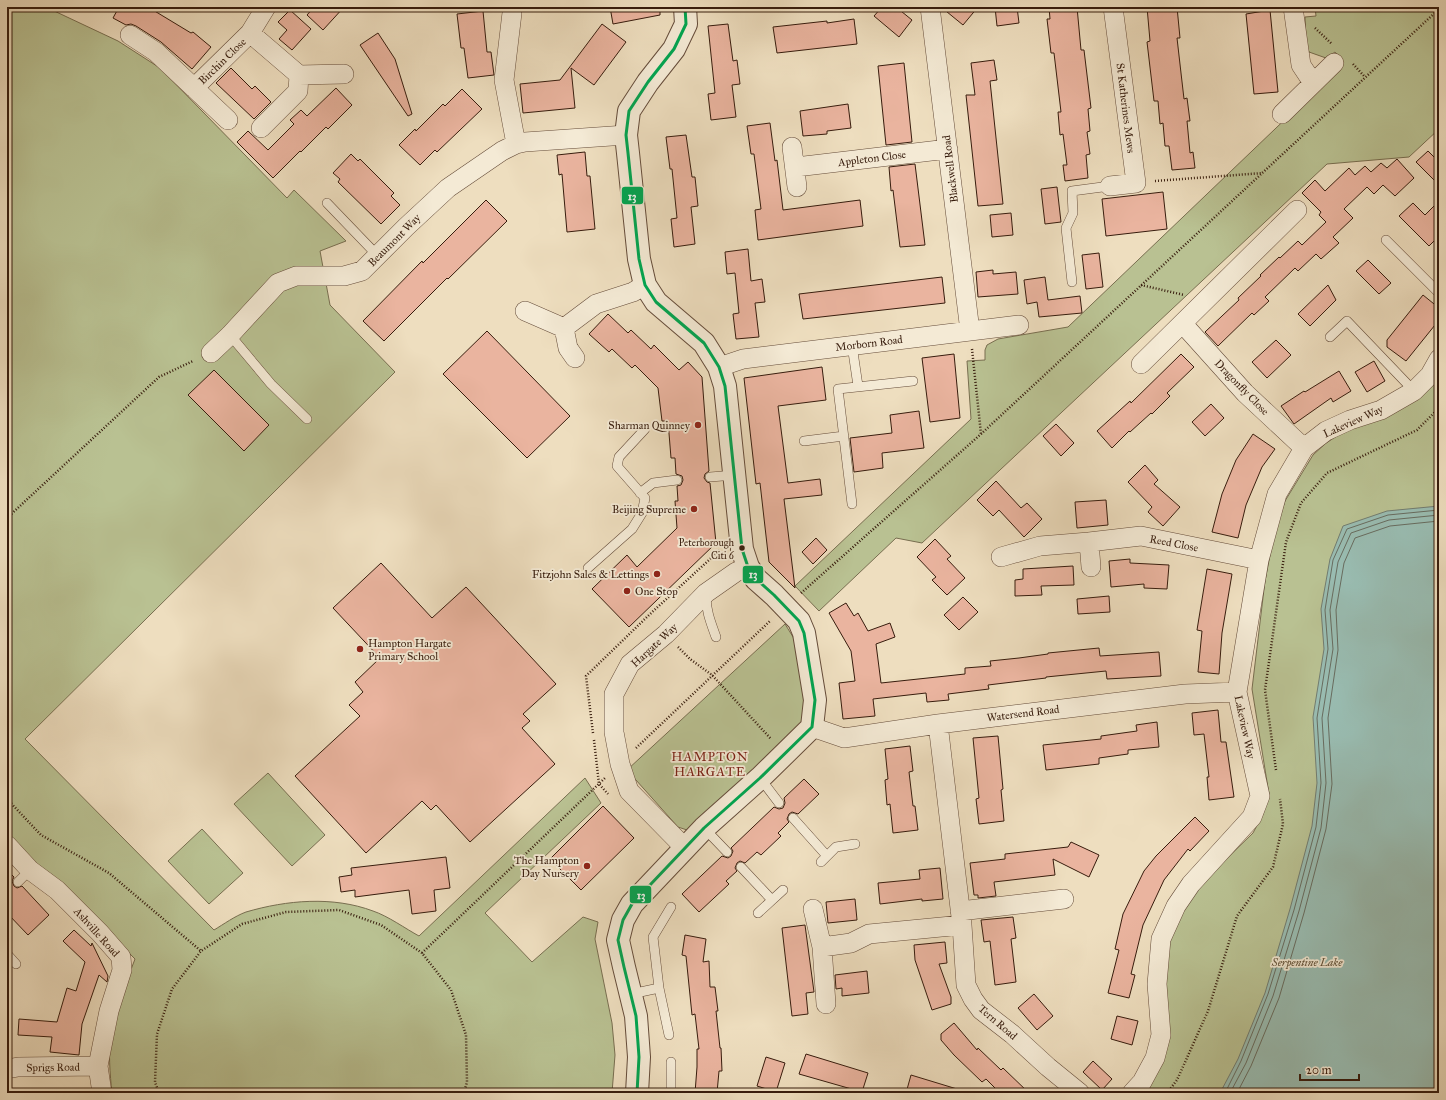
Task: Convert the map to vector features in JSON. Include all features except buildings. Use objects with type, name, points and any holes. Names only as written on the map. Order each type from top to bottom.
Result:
[{"type":"street","name":"Birchin Close","points":[[194,88],[250,33],[266,7]]},
{"type":"street","points":[[637,1093],[639,1057],[636,1016],[618,940],[623,920],[632,904],[704,828],[760,778],[812,726],[815,700],[804,633],[799,621],[756,579],[748,567],[742,549],[725,386],[719,367],[704,342],[656,302],[645,286],[639,259],[626,134],[628,111],[648,82],[674,49],[686,24],[685,7]]},
{"type":"street","name":"Blackwell Road","points":[[930,7],[970,331]]},
{"type":"street","name":"St Katherines Mews","points":[[1113,7],[1136,183]]},
{"type":"street","points":[[1293,7],[1301,65],[1313,83]]},
{"type":"street","points":[[512,13],[504,80],[516,144]]},
{"type":"street","name":"Birchin Close","points":[[250,33],[299,75]]},
{"type":"street","name":"Birchin Close","points":[[130,35],[156,52],[228,120]]},
{"type":"street","points":[[1282,114],[1313,83],[1341,62]]},
{"type":"street","points":[[261,128],[298,91],[299,75],[344,74]]},
{"type":"street","name":"Beaumont Way","points":[[211,353],[230,335],[278,283],[296,276],[344,276],[362,271],[448,188],[502,151],[516,144],[525,142],[626,134]]},
{"type":"street","points":[[792,147],[796,167],[797,187]]},
{"type":"street","name":"Appleton Close","points":[[796,167],[948,149]]},
{"type":"street","points":[[1110,186],[1136,183]]},
{"type":"street","points":[[1141,364],[1197,309],[1296,218]]},
{"type":"street","points":[[564,328],[596,304],[633,292],[645,286]]},
{"type":"street","points":[[525,310],[564,328]]},
{"type":"street","name":"Morborn Road","points":[[719,367],[743,359],[1019,324]]},
{"type":"street","name":"Dragonfly Close","points":[[1183,324],[1244,393],[1304,448]]},
{"type":"street","points":[[564,328],[568,348],[575,358]]},
{"type":"street","name":"Lakeview Way","points":[[1132,1093],[1142,1082],[1155,1058],[1161,1035],[1157,984],[1161,939],[1176,906],[1192,884],[1252,817],[1260,796],[1237,692],[1258,560],[1277,494],[1304,448],[1326,430],[1381,410],[1414,391],[1430,375],[1439,359]]},
{"type":"street","name":"Reed Close","points":[[1001,557],[1040,546],[1141,536],[1258,560]]},
{"type":"street","points":[[1089,542],[1091,567]]},
{"type":"street","name":"Hargate Way","points":[[685,848],[629,790],[620,764],[614,732],[614,694],[630,664],[666,634],[706,593],[736,572],[748,567]]},
{"type":"street","name":"Watersend Road","points":[[812,726],[844,738],[938,724],[1185,694],[1237,692]]},
{"type":"street","name":"Tern Road","points":[[938,724],[961,918],[966,985],[982,1010],[1080,1093]]},
{"type":"street","name":"Ashville Road","points":[[7,845],[24,876],[57,890],[100,933],[121,957],[122,970],[109,1011],[98,1066],[102,1093]]},
{"type":"street","points":[[822,947],[852,943],[869,934],[1064,899]]},
{"type":"street","points":[[813,909],[822,947],[826,1004]]},
{"type":"street","name":"Sprigs Road","points":[[7,1069],[98,1066]]},
{"type":"lane","points":[[1072,282],[1066,228],[1073,213],[1072,191],[1110,186]]},
{"type":"lane","points":[[327,203],[378,256]]},
{"type":"lane","points":[[1386,240],[1439,293]]},
{"type":"lane","points":[[1330,337],[1347,322],[1414,391]]},
{"type":"lane","points":[[230,335],[271,384],[307,419]]},
{"type":"lane","points":[[852,345],[858,386]]},
{"type":"lane","points":[[852,504],[838,389],[913,381]]},
{"type":"lane","points":[[588,568],[632,529],[642,513],[644,498],[617,466],[618,457],[645,429]]},
{"type":"lane","points":[[804,441],[844,436]]},
{"type":"lane","points":[[710,477],[735,475]]},
{"type":"lane","points":[[640,493],[653,483],[677,480]]},
{"type":"lane","points":[[706,593],[706,606],[716,637]]},
{"type":"lane","points":[[760,778],[779,803]]},
{"type":"lane","points":[[793,818],[824,859],[836,847],[855,844]]},
{"type":"lane","points":[[704,828],[727,852]]},
{"type":"lane","points":[[741,867],[772,900]]},
{"type":"lane","points":[[758,913],[783,890]]},
{"type":"lane","points":[[669,1035],[659,988],[653,937],[671,907]]},
{"type":"lane","points":[[7,954],[16,964]]},
{"type":"lane","points":[[631,994],[659,988]]},
{"type":"lane","points":[[671,1062],[671,1093]]},
{"type":"path","points":[[1293,7],[1332,44]]},
{"type":"path","points":[[422,953],[785,607],[981,434],[1439,9]]},
{"type":"path","points":[[1341,62],[1365,77]]},
{"type":"path","points":[[1136,183],[1264,173]]},
{"type":"path","points":[[1142,285],[1183,294],[1197,309]]},
{"type":"path","points":[[970,331],[981,434]]},
{"type":"path","points":[[7,518],[159,377],[211,353]]},
{"type":"path","points":[[1277,777],[1265,690],[1286,542],[1301,503],[1327,473],[1417,430],[1439,408]]},
{"type":"path","points":[[610,795],[600,784],[586,676],[649,615],[722,548]]},
{"type":"path","points":[[649,615],[690,659],[712,676],[784,754]]},
{"type":"path","points":[[1167,1093],[1177,1080],[1208,1011],[1237,916],[1273,867],[1283,824],[1279,792]]},
{"type":"path","points":[[7,799],[40,835],[109,873],[200,951]]},
{"type":"path","points":[[159,1093],[156,1082],[157,1034],[172,989],[200,951],[242,924],[286,912],[338,910],[381,925],[422,953],[451,990],[466,1035],[467,1082],[464,1093]]},
{"type":"green space","points":[[7,7],[38,7],[50,9],[118,41],[160,68],[287,198],[294,190],[346,241],[320,251],[330,305],[395,372],[25,739],[214,930],[246,912],[294,902],[310,901],[342,903],[358,906],[379,913],[419,936],[585,778],[601,803],[485,913],[532,962],[583,917],[598,922],[595,939],[612,1023],[615,1055],[612,1093],[112,1093],[109,1054],[111,1032],[118,1004],[135,959],[64,887],[43,871],[7,833]]},
{"type":"green space","points":[[1315,7],[1439,7],[1439,129],[1409,157],[1327,164],[922,543],[896,538],[819,611],[795,586],[971,419],[967,361],[985,360],[985,350],[987,345],[998,339],[1068,327],[1344,63],[1335,52],[1326,58],[1309,52],[1306,43],[1305,17],[1316,16]]},
{"type":"green space","name":"Serpentine Lake","points":[[1439,377],[1439,1093],[1143,1093],[1171,935],[1185,904],[1209,876],[1253,833],[1263,814],[1269,794],[1252,689],[1265,581],[1274,535],[1285,501],[1313,455],[1326,443]]},
{"type":"green space","points":[[785,624],[798,645],[804,689],[805,712],[798,732],[687,830],[678,827],[627,770]]},
{"type":"green space","points":[[268,773],[325,835],[292,866],[234,804]]},
{"type":"green space","points":[[202,829],[243,873],[209,904],[168,861]]},
{"type":"water","name":"Serpentine Lake","points":[[1439,506],[1439,1093],[1220,1093],[1238,1059],[1265,993],[1290,909],[1312,826],[1317,783],[1313,717],[1324,649],[1321,609],[1330,559],[1343,526],[1387,511]]},
{"type":"transit line","name":"13","points":[[637,1093],[639,1057],[636,1016],[618,940],[623,920],[632,904],[704,828],[760,778],[812,727],[815,700],[804,633],[799,621],[756,579],[748,567],[742,549],[725,386],[719,367],[704,343],[656,302],[645,285],[639,259],[626,135],[629,111],[648,82],[674,49],[686,24],[685,7]]},
{"type":"place","name":"Sharman Quinney","points":[[698,425]]},
{"type":"place","name":"Beijing Supreme","points":[[694,509]]},
{"type":"place","name":"Peterborough Citi 6","points":[[742,548]]},
{"type":"place","name":"Fitzjohn Sales & Lettings","points":[[657,574]]},
{"type":"place","name":"One Stop","points":[[627,591]]},
{"type":"place","name":"Hampton Hargate Primary School","points":[[360,649]]},
{"type":"place","name":"The Hampton Day Nursery","points":[[587,866]]},
{"type":"district","name":"HAMPTON HARGATE","points":[[710,764]]}]
